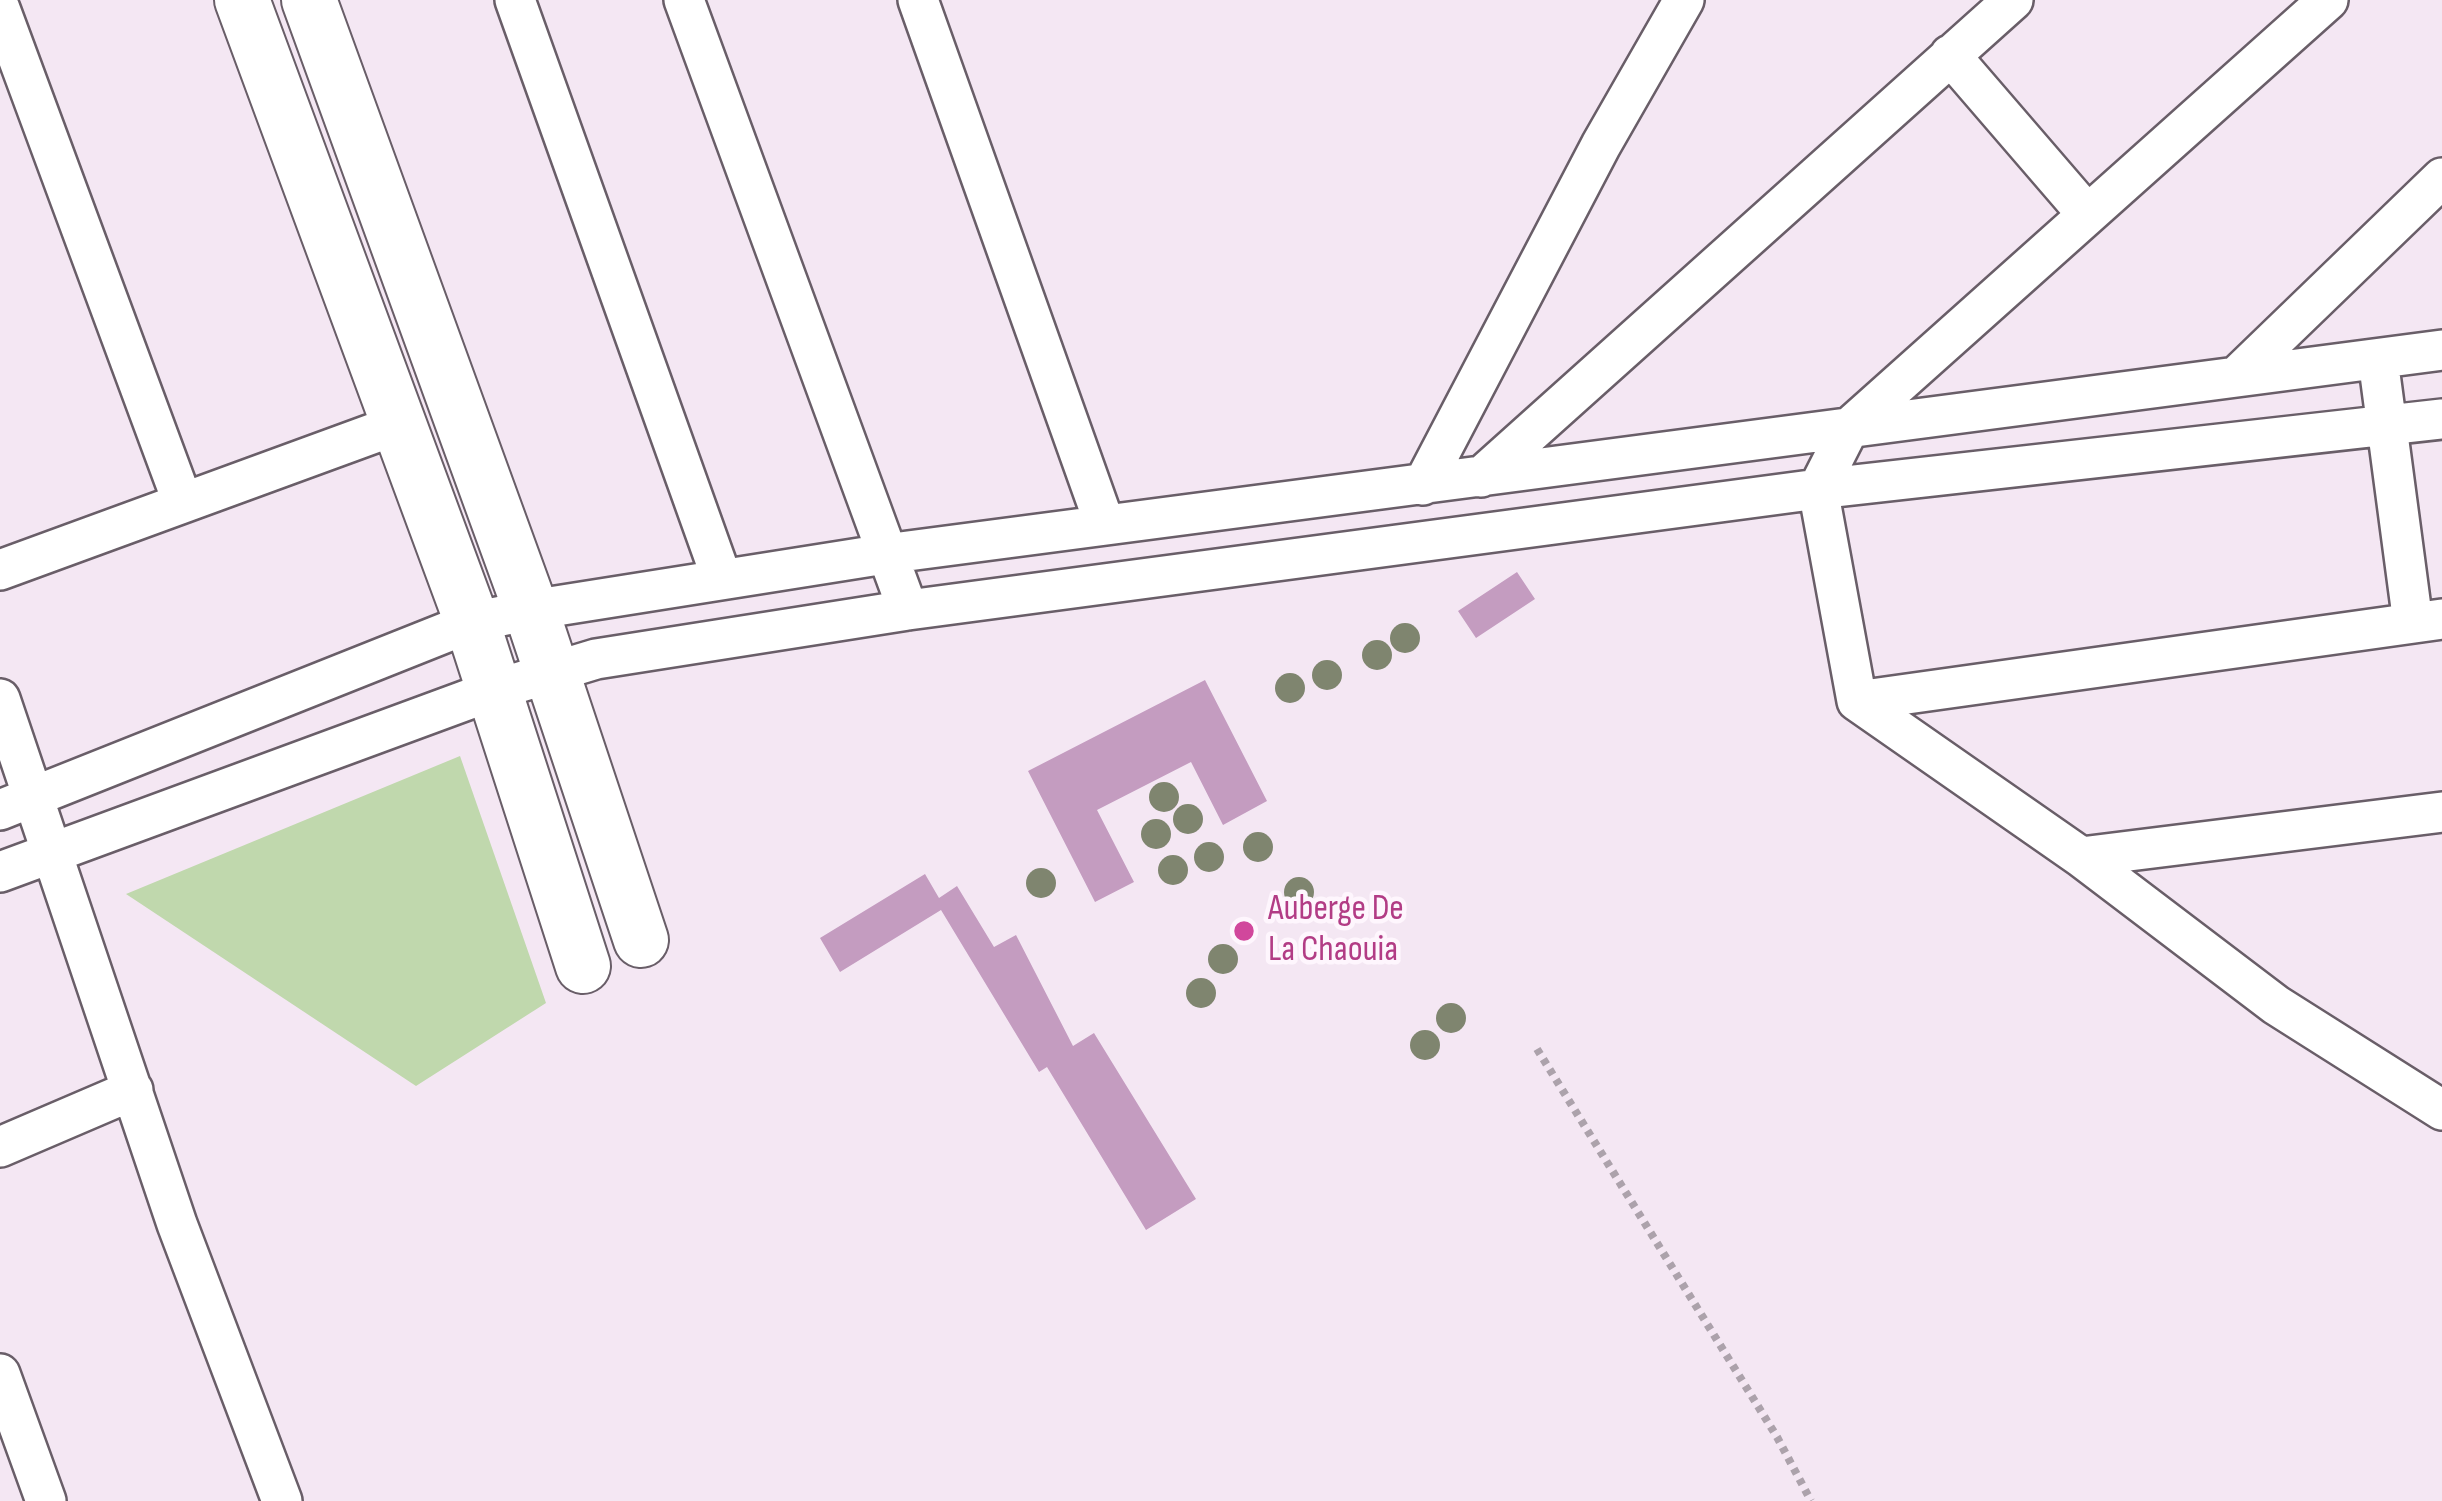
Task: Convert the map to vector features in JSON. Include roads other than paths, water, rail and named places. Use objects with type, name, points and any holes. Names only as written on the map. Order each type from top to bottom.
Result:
[{"type":"main road","points":[[242,0],[472,622],[583,966]]},
{"type":"main road","points":[[309,0],[531,610],[640,940]]},
{"type":"street","points":[[515,0],[722,579]]},
{"type":"street","points":[[684,0],[908,610]]},
{"type":"street","points":[[918,0],[1105,525]]},
{"type":"street","points":[[1423,484],[1601,145],[1684,0]]},
{"type":"street","points":[[2328,0],[1849,428],[1818,489],[1858,701],[2081,857],[2276,1005],[2442,1111]]},
{"type":"street","points":[[1480,476],[1950,55],[2000,4]]},
{"type":"street","points":[[0,9],[183,503]]},
{"type":"street","points":[[1950,55],[2087,214]]},
{"type":"street","points":[[2238,375],[2442,178]]},
{"type":"street","points":[[17,802],[472,622],[531,610],[885,554],[2442,350]]},
{"type":"street","points":[[1858,701],[2427,621],[2387,427],[2378,359]]},
{"type":"street","points":[[0,872],[494,690],[596,659],[908,610],[1818,489],[2442,419]]},
{"type":"street","points":[[0,570],[399,424]]},
{"type":"street","points":[[0,699],[17,802],[54,852],[177,1224],[282,1501]]},
{"type":"street","points":[[2081,857],[2442,812]]},
{"type":"street","points":[[0,1148],[133,1090]]},
{"type":"street","points":[[0,1374],[46,1501]]},
{"type":"place","name":"Auberge De La Chaouia","points":[[1244,931]]}]
